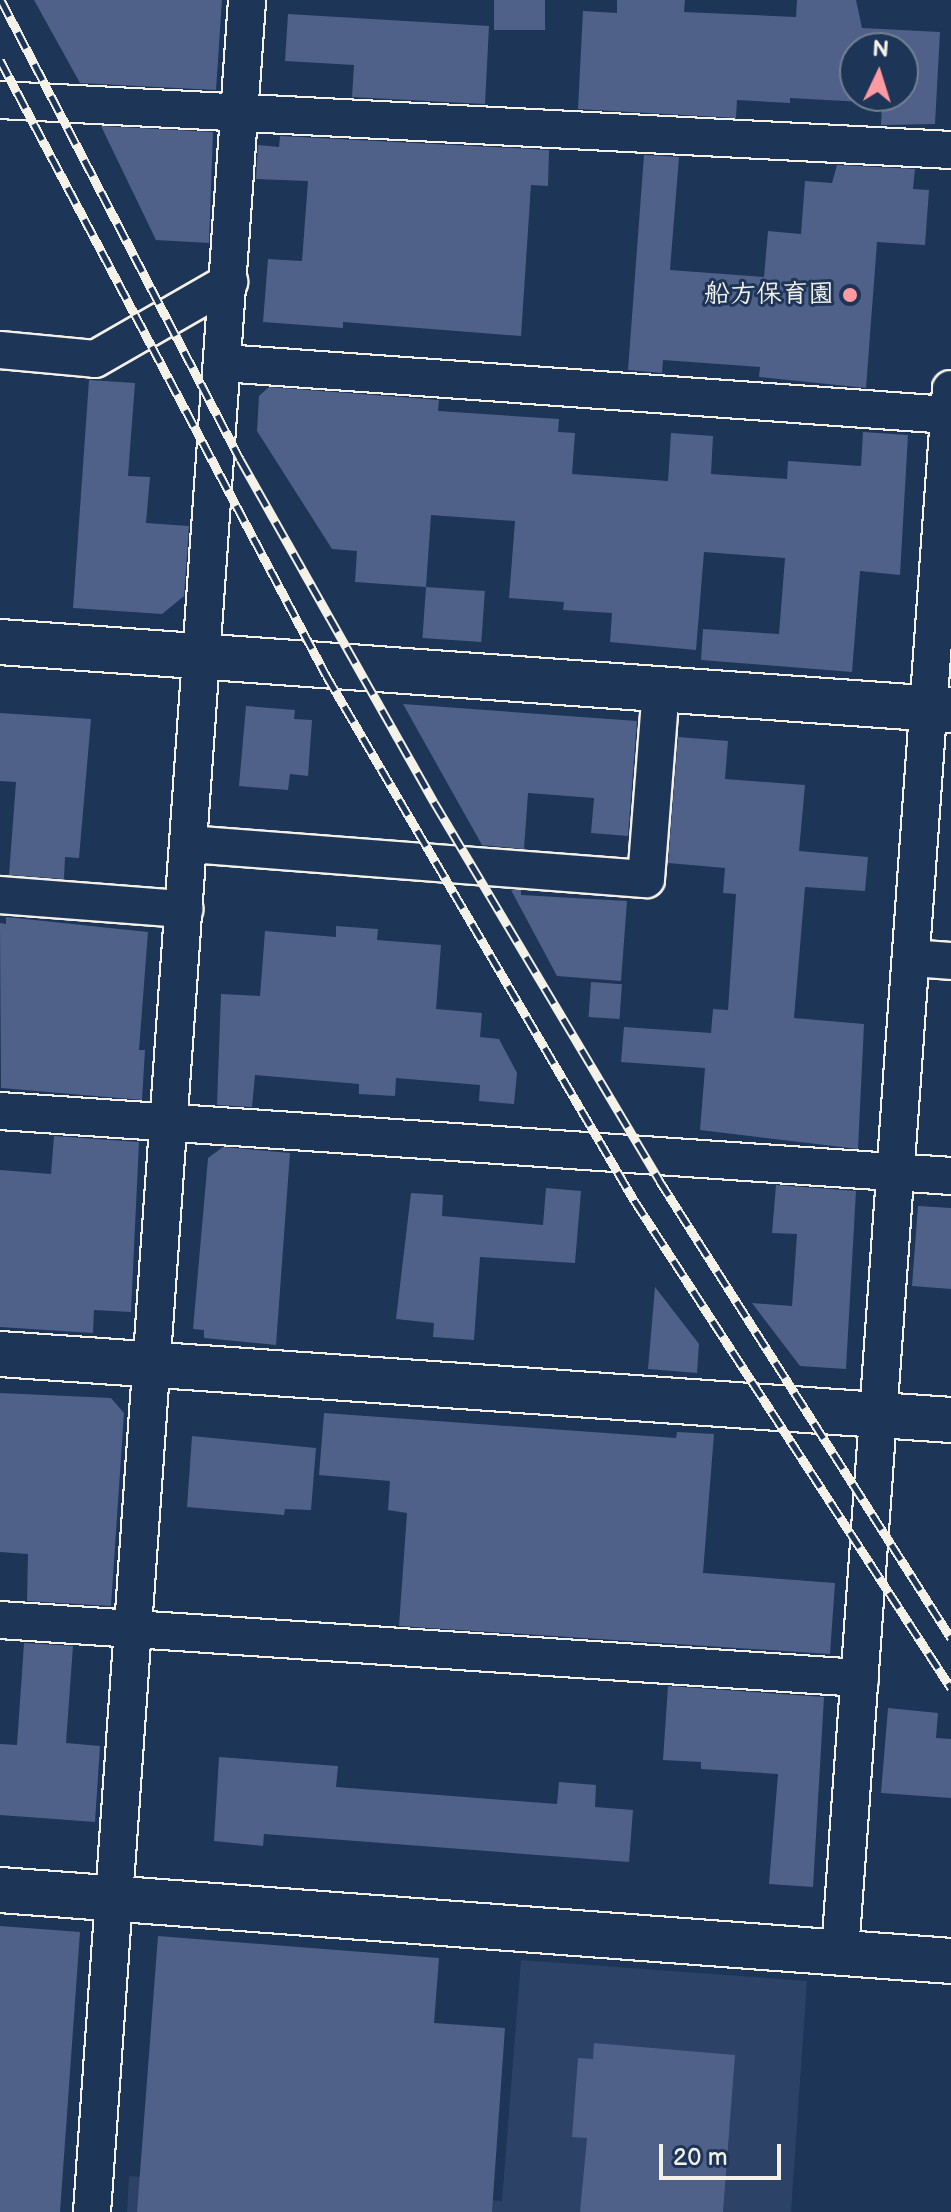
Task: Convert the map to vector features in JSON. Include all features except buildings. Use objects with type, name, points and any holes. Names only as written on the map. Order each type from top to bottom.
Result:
[{"type":"street","points":[[92,2212],[247,0]]},
{"type":"street","points":[[0,100],[951,150]]},
{"type":"street","points":[[0,350],[95,359],[229,282]]},
{"type":"street","points":[[223,363],[950,402],[940,709],[911,958],[840,1952]]},
{"type":"street","points":[[0,642],[940,709]]},
{"type":"street","points":[[189,844],[646,879],[661,689]]},
{"type":"street","points":[[0,895],[184,909]]},
{"type":"street","points":[[911,958],[951,961]]},
{"type":"street","points":[[0,1111],[951,1176]]},
{"type":"street","points":[[0,1354],[951,1420]]},
{"type":"street","points":[[0,1620],[860,1678]]},
{"type":"street","points":[[0,1890],[951,1961]]},
{"type":"shaded area","points":[[521,1960],[807,1981],[791,2212],[127,2212],[129,2176],[502,2201]]},
{"type":"railway","points":[[1,0],[240,459],[434,802],[659,1180],[951,1638]]},
{"type":"railway","points":[[0,60],[326,675],[634,1200],[951,1688]]},
{"type":"place","name":"船方保育園","points":[[850,295]]}]
